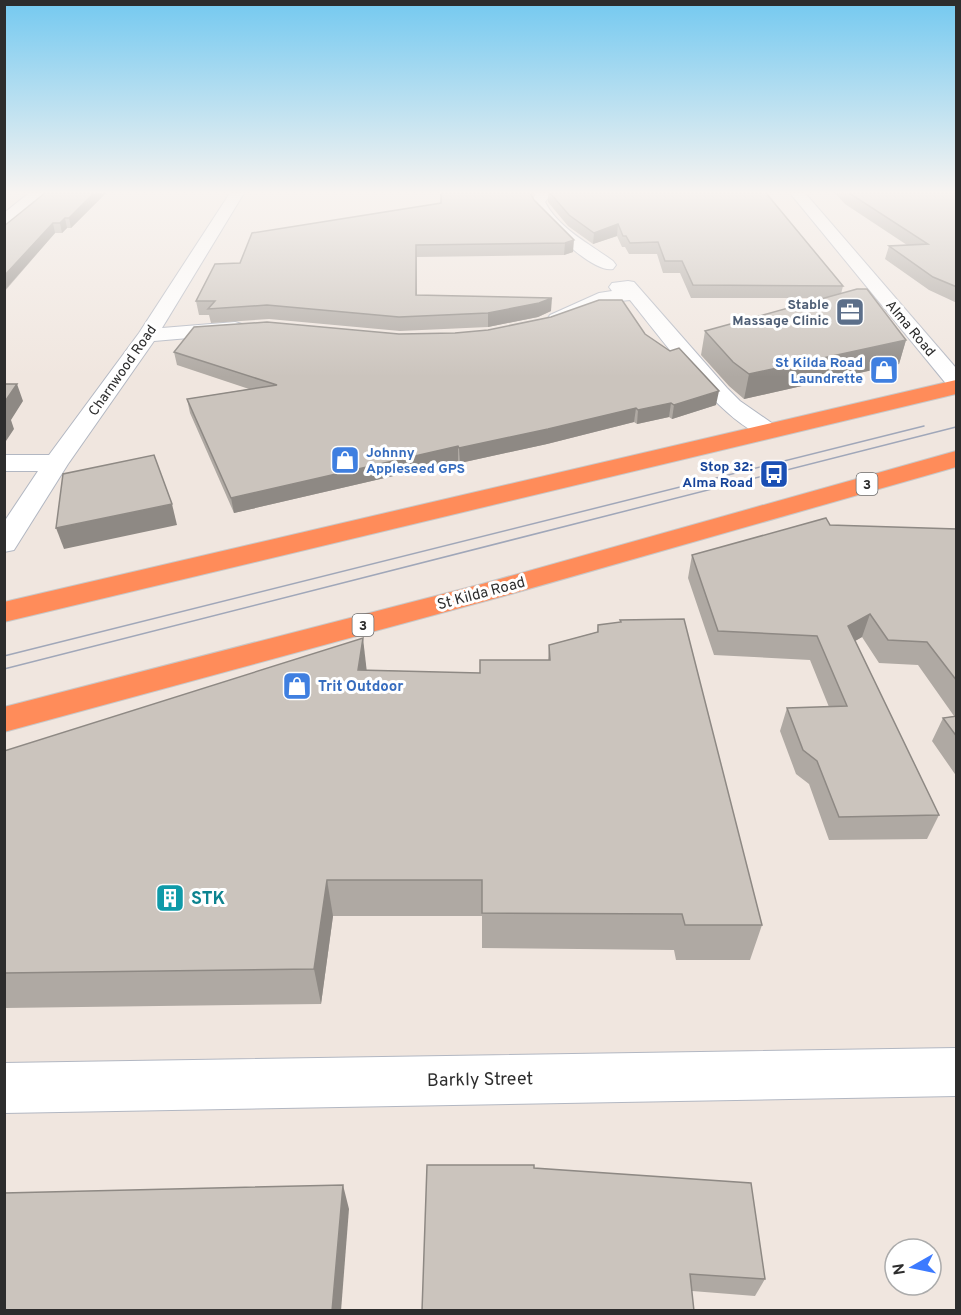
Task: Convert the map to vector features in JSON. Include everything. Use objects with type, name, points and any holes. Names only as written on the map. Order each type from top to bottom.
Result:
[{"type":"highway","points":[[4,612],[957,387]]},
{"type":"highway","name":"St Kilda Road","points":[[4,720],[493,590],[957,459]]},
{"type":"street","name":"Charnwood Road","points":[[4,544],[56,464],[147,335],[198,254]]},
{"type":"street","points":[[593,254],[607,265]]},
{"type":"street","name":"Alma Road","points":[[849,254],[957,381]]},
{"type":"street","points":[[535,326],[606,297],[631,290],[719,393],[732,406],[768,431]]},
{"type":"street","points":[[147,335],[258,327]]},
{"type":"street","points":[[4,464],[56,464]]},
{"type":"street","name":"Barkly Street","points":[[4,1088],[957,1072]]},
{"type":"building","points":[[4,254],[24,254],[4,276]]},
{"type":"building","points":[[243,254],[416,254],[416,295],[552,298],[539,303],[488,313],[399,317],[267,305],[208,309],[215,301],[196,301],[215,264],[240,263]]},
{"type":"building","points":[[663,254],[817,254],[843,286],[693,285],[682,261],[665,261]]},
{"type":"building","points":[[901,254],[957,254],[957,287],[933,277]]},
{"type":"building","points":[[857,289],[867,289],[906,340],[749,374],[733,362],[705,331]]},
{"type":"building","points":[[599,300],[622,300],[645,334],[670,351],[679,348],[719,391],[674,405],[671,403],[638,410],[636,408],[231,498],[187,399],[277,385],[174,352],[194,327],[267,322],[399,334],[455,333],[488,330],[551,317]]},
{"type":"building","points":[[4,384],[17,384],[4,403]]},
{"type":"building","points":[[154,455],[172,504],[56,528],[63,474]]},
{"type":"building","points":[[826,518],[830,525],[957,529],[957,681],[927,642],[888,640],[870,614],[848,626],[939,815],[839,817],[817,761],[803,750],[787,708],[847,706],[817,636],[718,631],[692,555]]},
{"type":"building","points":[[684,619],[762,925],[685,925],[682,914],[482,913],[482,880],[327,880],[314,969],[4,973],[4,751],[363,638],[358,670],[480,673],[480,660],[550,660],[549,645],[598,632],[598,625],[621,622],[620,620]]},
{"type":"building","points":[[957,716],[957,737],[943,718]]},
{"type":"building","points":[[427,1165],[534,1165],[534,1168],[751,1183],[765,1279],[690,1274],[694,1311],[422,1311]]},
{"type":"building","points":[[343,1185],[332,1311],[4,1311],[4,1193]]},
{"type":"tram line","points":[[4,656],[924,426]]},
{"type":"tram line","points":[[4,669],[956,427]]},
{"type":"place","name":"Stable Massage Clinic","points":[[850,312]]},
{"type":"place","name":"St Kilda Road Laundrette","points":[[884,370]]},
{"type":"place","name":"Johnny Appleseed GPS","points":[[345,460]]},
{"type":"place","name":"Stop 32: Alma Road","points":[[774,474]]},
{"type":"place","name":"Trit Outdoor","points":[[297,686]]},
{"type":"place","name":"STK","points":[[170,898]]}]
